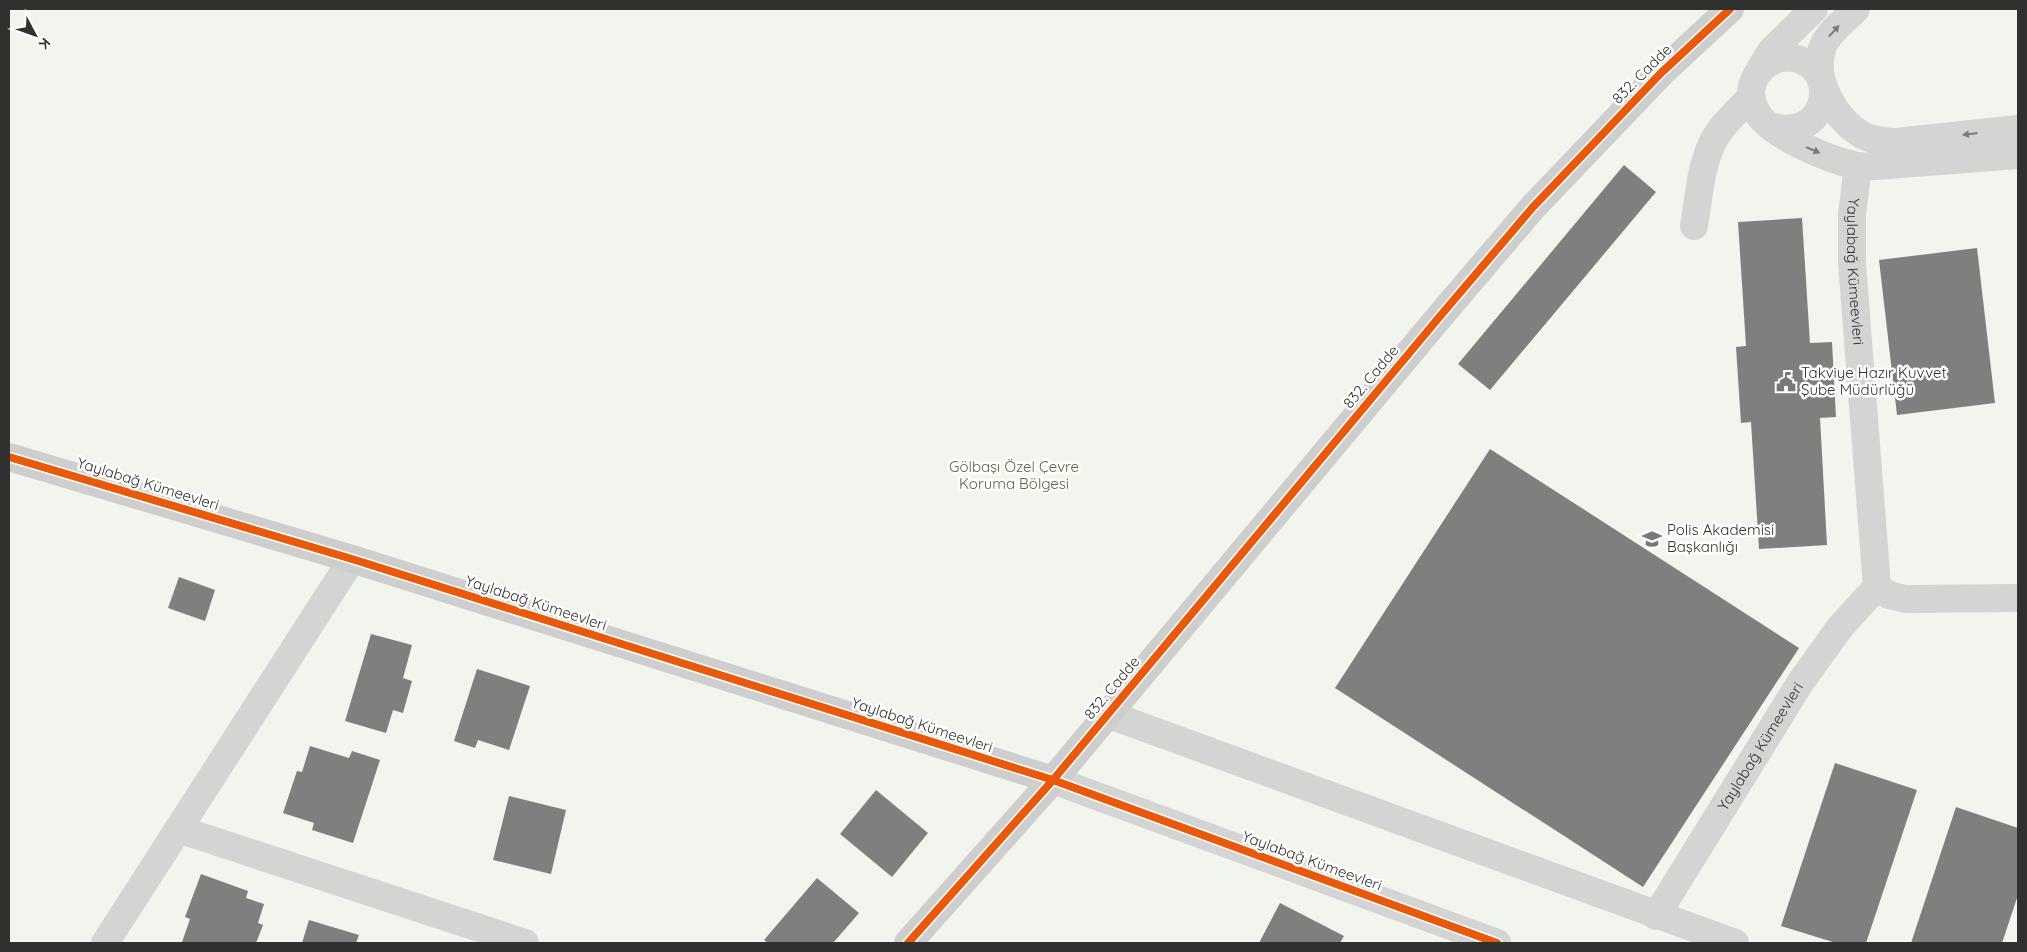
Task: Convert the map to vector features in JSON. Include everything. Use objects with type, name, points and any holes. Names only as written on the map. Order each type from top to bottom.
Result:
[{"type":"street","name":"832. Cadde","points":[[1053,780],[1533,207],[1661,73],[1730,9]]},
{"type":"street","points":[[1814,9],[1771,51],[1754,86],[1755,109],[1761,119],[1799,145],[1858,166],[1912,165],[2018,154]]},
{"type":"street","points":[[1771,126],[1782,130],[1795,129],[1806,124],[1815,116],[1821,106],[1823,94],[1820,61],[1823,46],[1829,36],[1856,9]]},
{"type":"street","points":[[1694,226],[1708,152],[1715,137],[1754,86],[1765,65],[1775,60],[1786,58],[1798,59],[1808,64],[1817,72],[1831,102],[1850,126],[1863,136],[1878,141],[1924,140],[2018,129]]},
{"type":"street","name":"Yaylabağ Kümeevleri","points":[[1656,916],[1800,683],[1841,626],[1877,587],[1852,263],[1852,214],[1858,166]]},
{"type":"street","name":"Yaylabağ Kümeevleri","points":[[9,457],[352,559],[1053,780],[1482,941]]},
{"type":"street","points":[[105,943],[352,559]]},
{"type":"street","points":[[1877,587],[1889,595],[1905,599],[2018,598]]},
{"type":"street","points":[[1107,714],[1656,916],[1735,943]]},
{"type":"street","points":[[908,943],[1053,780]]},
{"type":"street","points":[[178,829],[525,943]]},
{"type":"green space","name":"Gölbaşı Özel Çevre Koruma Bölgesi","points":[[9,9],[2018,9],[2018,943],[9,943]]},
{"type":"building","points":[[1624,165],[1656,192],[1490,390],[1458,364]]},
{"type":"building","name":"Takviye Hazır Kuvvet Şube Müdürlüğü","points":[[1802,218],[1810,343],[1832,342],[1836,417],[1820,418],[1827,545],[1759,549],[1751,422],[1741,423],[1736,347],[1746,346],[1738,222]]},
{"type":"building","points":[[1977,248],[1995,403],[1897,415],[1879,260]]},
{"type":"building","points":[[1490,449],[1799,648],[1643,887],[1335,688]]},
{"type":"building","points":[[179,577],[215,590],[205,621],[168,608]]},
{"type":"building","points":[[371,634],[412,645],[403,678],[412,681],[403,713],[393,710],[386,733],[345,721]]},
{"type":"building","points":[[477,669],[530,686],[509,750],[478,740],[475,748],[454,741]]},
{"type":"building","points":[[310,746],[349,758],[352,751],[380,760],[353,843],[312,830],[314,823],[283,813],[297,771],[302,772]]},
{"type":"building","points":[[1835,763],[1917,790],[1866,943],[1836,943],[1781,926]]},
{"type":"building","points":[[876,790],[928,833],[892,877],[840,834]]},
{"type":"building","points":[[509,796],[566,810],[551,874],[493,860]]},
{"type":"building","points":[[1956,807],[2018,828],[2018,895],[2002,943],[1911,943]]},
{"type":"building","points":[[201,874],[248,891],[246,898],[264,904],[258,923],[263,925],[256,943],[182,942],[190,919],[185,917]]},
{"type":"building","points":[[817,878],[859,913],[833,943],[768,943],[764,940]]},
{"type":"building","points":[[1280,903],[1344,936],[1340,943],[1259,943]]},
{"type":"building","points":[[309,920],[359,935],[356,943],[302,943]]},
{"type":"cycle path","points":[[908,943],[1053,780],[1533,207],[1661,73],[1730,9]]},
{"type":"cycle path","points":[[9,457],[352,559],[1053,780],[1497,943]]},
{"type":"place","name":"Takviye Hazır Kuvvet Şube Müdürlüğü","points":[[1786,382]]},
{"type":"place","name":"Polis Akademisi Başkanlığı","points":[[1652,539]]}]
